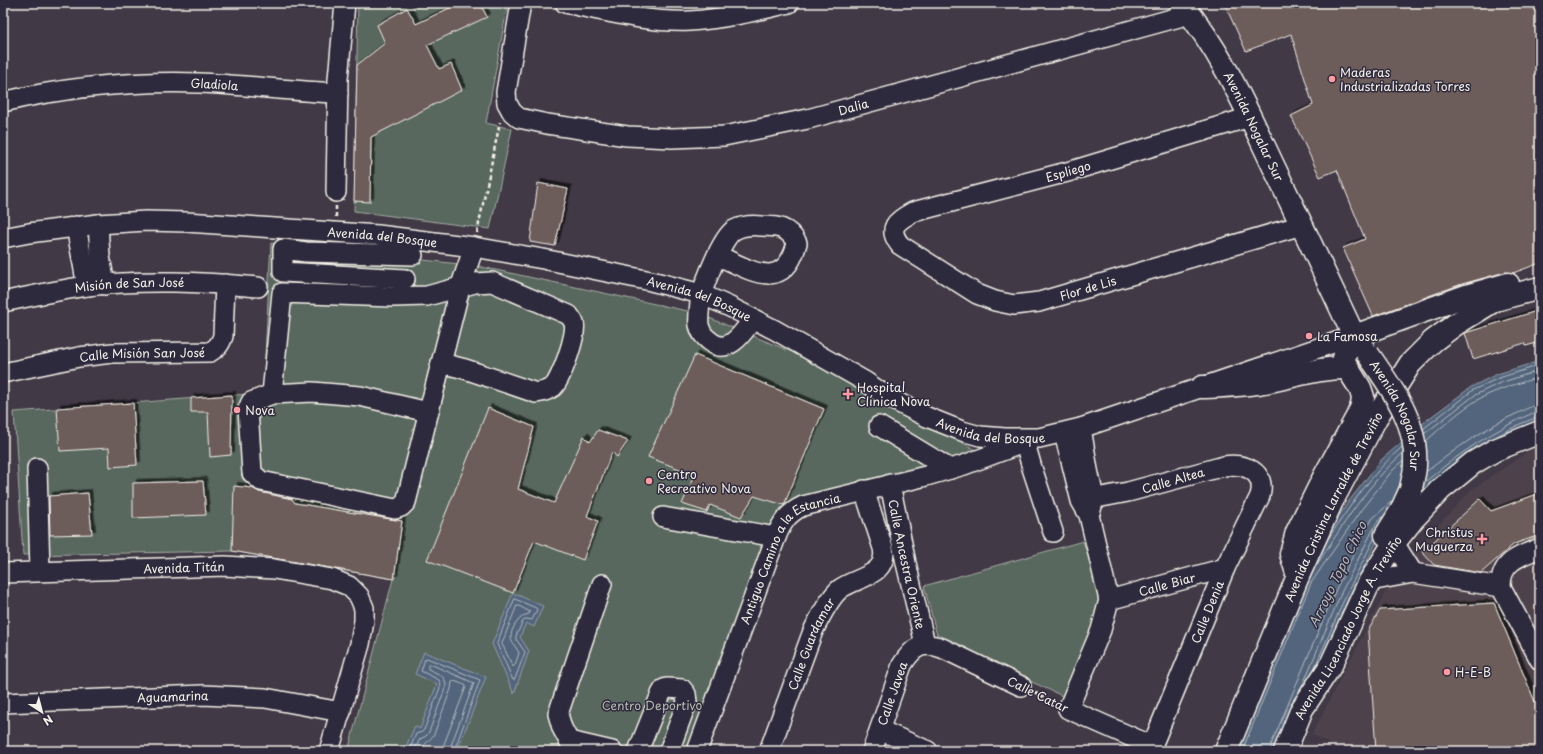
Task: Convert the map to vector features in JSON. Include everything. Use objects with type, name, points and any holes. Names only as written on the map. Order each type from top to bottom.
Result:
[{"type":"main road","name":"Avenida Nogalar Sur","points":[[1185,8],[1223,64],[1250,117],[1354,336],[1399,400],[1407,415],[1415,447],[1415,466],[1411,489],[1401,511],[1350,594],[1302,709]]},
{"type":"main road","points":[[1298,576],[1291,554],[1297,532],[1324,477],[1362,406],[1363,397],[1360,388],[1345,364],[1344,358],[1354,336],[1466,296],[1540,275]]},
{"type":"main road","name":"Avenida Cristina Larralde de Treviño","points":[[1226,751],[1298,576],[1332,501],[1376,418],[1410,364],[1433,341],[1456,324],[1495,300],[1540,288]]},
{"type":"main road","points":[[1202,387],[1258,383],[1307,372],[1348,368]]},
{"type":"main road","name":"Avenida Licenciado Jorge A. Treviño","points":[[1285,751],[1302,709],[1331,665],[1370,581],[1394,543],[1414,518],[1441,489],[1472,464],[1495,450],[1540,432]]},
{"type":"street","points":[[336,192],[338,93],[345,3]]},
{"type":"street","points":[[506,92],[521,3]]},
{"type":"street","points":[[565,3],[638,17],[688,21],[749,13],[789,3]]},
{"type":"street","name":"Dalia","points":[[506,92],[507,103],[512,112],[519,118],[547,124],[627,136],[672,138],[724,136],[808,119],[1185,8]]},
{"type":"street","name":"Gladiola","points":[[3,102],[27,96],[80,88],[134,83],[198,83],[338,93]]},
{"type":"street","name":"Espliego","points":[[893,231],[896,224],[902,218],[913,212],[1071,171],[1250,117]]},
{"type":"street","name":"Avenida del Bosque","points":[[3,238],[76,226],[98,224],[146,221],[186,222],[335,232],[415,247],[474,247],[620,274],[701,294],[753,319],[927,417],[962,431],[980,436],[1004,438],[1032,440],[1072,430],[1354,336]]},
{"type":"street","points":[[96,286],[100,256],[98,224]]},
{"type":"street","name":"Flor de Lis","points":[[893,231],[894,237],[900,245],[977,294],[995,301],[1014,305],[1039,302],[1302,225]]},
{"type":"street","points":[[76,226],[96,286]]},
{"type":"street","points":[[272,394],[282,293],[283,249],[306,252],[415,247],[404,288]]},
{"type":"street","points":[[428,412],[360,396],[312,392],[272,394],[251,402],[248,409],[252,473],[261,481],[395,509],[401,507],[406,502],[460,288],[474,247]]},
{"type":"street","points":[[717,255],[701,294],[699,324],[703,336],[715,345],[726,346],[740,338],[753,319]]},
{"type":"street","points":[[283,272],[404,288],[426,296],[475,283],[492,282],[569,315],[575,324],[574,335],[559,379],[553,386],[544,392],[536,393],[465,369],[441,363]]},
{"type":"street","name":"Misión de San José","points":[[3,302],[47,292],[96,286],[145,283],[225,284],[258,288]]},
{"type":"street","name":"Calle Misión San José","points":[[3,373],[79,357],[112,353],[210,352],[221,343],[223,336],[225,284]]},
{"type":"street","points":[[282,293],[404,288]]},
{"type":"street","points":[[879,426],[950,469]]},
{"type":"street","points":[[1068,709],[1101,630],[1110,600],[1072,430]]},
{"type":"street","points":[[1032,440],[1032,468],[1053,532]]},
{"type":"street","name":"Antiguo Camino a la Estancia","points":[[697,751],[776,537],[788,515],[803,506],[950,469],[1032,440]]},
{"type":"street","name":"Calle Altea","points":[[1088,505],[1128,492],[1234,464],[1245,466],[1254,472],[1260,480]]},
{"type":"street","points":[[37,468],[40,571]]},
{"type":"street","name":"Calle Denia","points":[[1152,746],[1225,568],[1260,496],[1262,488],[1260,480]]},
{"type":"street","name":"Calle Ancestra Oriente","points":[[890,484],[906,563],[925,644]]},
{"type":"street","name":"Calle Ancestra Oriente","points":[[864,490],[883,548],[883,563]]},
{"type":"street","points":[[663,517],[776,537]]},
{"type":"street","points":[[1394,543],[1413,573]]},
{"type":"street","points":[[1540,548],[1513,561],[1504,568],[1501,577],[1501,587],[1540,660]]},
{"type":"street","name":"Calle Guardamar","points":[[769,751],[813,631],[821,614],[839,590],[875,572],[883,563]]},
{"type":"street","name":"Avenida Titán","points":[[3,573],[225,566],[274,569],[332,579],[349,586],[359,596],[364,608],[364,622],[360,644],[341,712]]},
{"type":"street","name":"Calle Biar","points":[[1110,600],[1225,568]]},
{"type":"street","points":[[1370,581],[1413,573],[1501,587]]},
{"type":"street","points":[[602,584],[558,714],[562,728],[569,741],[612,751]]},
{"type":"street","name":"Calle Catar","points":[[925,644],[942,648],[1021,686]]},
{"type":"street","name":"Calle Javea","points":[[872,751],[902,665],[914,649],[925,644]]},
{"type":"street","points":[[638,751],[664,689],[682,689],[686,694],[687,702],[669,751]]},
{"type":"street","name":"Aguamarina","points":[[3,703],[202,695],[265,698],[341,712]]},
{"type":"street","name":"Calle Catar","points":[[1068,709],[1152,746]]},
{"type":"street","points":[[329,751],[341,712]]},
{"type":"street","points":[[880,730],[928,751]]},
{"type":"path","points":[[474,247],[506,92]]},
{"type":"path","points":[[335,232],[336,192]]},
{"type":"path","name":"Calle Catar","points":[[1021,686],[1068,709]]},
{"type":"shaded area","points":[[1540,445],[1540,751],[1342,751],[1312,734],[1385,593],[1421,544],[1471,490]]},
{"type":"green space","points":[[358,3],[508,3],[486,123],[512,129],[490,229],[354,211]]},
{"type":"green space","name":"Centro Recreativo Nova","points":[[271,243],[477,266],[697,313],[792,352],[978,451],[781,511],[689,751],[348,751],[393,579],[232,551],[23,555],[14,412],[263,393]]},
{"type":"green space","points":[[1083,541],[1102,599],[1069,699],[938,639],[924,586]]},
{"type":"water","name":"Arroyo Topo Chico","points":[[1540,361],[1540,420],[1522,428],[1385,526],[1350,594],[1285,751],[1226,751],[1298,576],[1349,501],[1381,460],[1428,419],[1471,387],[1497,374]]},
{"type":"water","points":[[513,593],[543,606],[534,627],[526,623],[520,637],[529,651],[514,694],[492,644]]},
{"type":"water","points":[[424,652],[486,677],[457,751],[404,751],[415,726],[420,729],[437,684],[415,674]]},
{"type":"building","points":[[460,3],[480,3],[487,17],[427,45],[439,69],[451,64],[462,90],[371,137],[370,202],[354,201],[357,65],[385,43],[377,25],[407,8],[416,24]]},
{"type":"building","points":[[1224,3],[1540,3],[1540,263],[1513,273],[1505,272],[1462,284],[1373,316],[1343,248],[1365,239],[1337,170],[1320,177],[1291,116],[1313,105],[1291,34],[1246,51]]},
{"type":"building","points":[[538,183],[568,189],[555,246],[530,242]]},
{"type":"building","points":[[1540,310],[1540,342],[1526,346],[1525,343],[1473,359],[1465,333]]},
{"type":"building","points":[[695,355],[824,409],[784,505],[754,496],[741,517],[710,505],[707,512],[682,504],[695,475],[648,457]]},
{"type":"building","points":[[232,395],[231,455],[210,457],[208,412],[191,412],[191,398]]},
{"type":"building","points":[[133,403],[137,465],[110,467],[109,448],[60,451],[57,408]]},
{"type":"building","points":[[488,408],[534,427],[518,489],[554,503],[584,436],[590,442],[598,430],[628,441],[617,457],[612,452],[587,516],[598,521],[583,560],[534,541],[513,593],[427,560]]},
{"type":"building","points":[[203,481],[206,515],[133,518],[133,483]]},
{"type":"building","points":[[234,486],[252,488],[259,492],[292,499],[295,503],[402,521],[394,579],[232,551]]},
{"type":"building","points":[[88,493],[92,534],[50,535],[49,496]]},
{"type":"building","name":"Christus Muguerza","points":[[1540,493],[1540,535],[1514,544],[1481,573],[1434,565],[1422,552],[1480,499],[1491,511]]},
{"type":"building","name":"H-E-B","points":[[1494,603],[1540,714],[1540,751],[1376,751],[1368,631],[1380,610]]},
{"type":"place","name":"Maderas Industrializadas Torres","points":[[1332,79]]},
{"type":"place","name":"La Famosa","points":[[1309,336]]},
{"type":"place","name":"Hospital Clínica Nova","points":[[848,394]]},
{"type":"place","name":"Nova","points":[[237,410]]},
{"type":"place","name":"Centro Recreativo Nova","points":[[649,481]]},
{"type":"place","name":"Christus Muguerza","points":[[1482,539]]},
{"type":"place","name":"H-E-B","points":[[1447,672]]},
{"type":"park label","name":"Centro Deportivo","points":[[652,705]]}]
